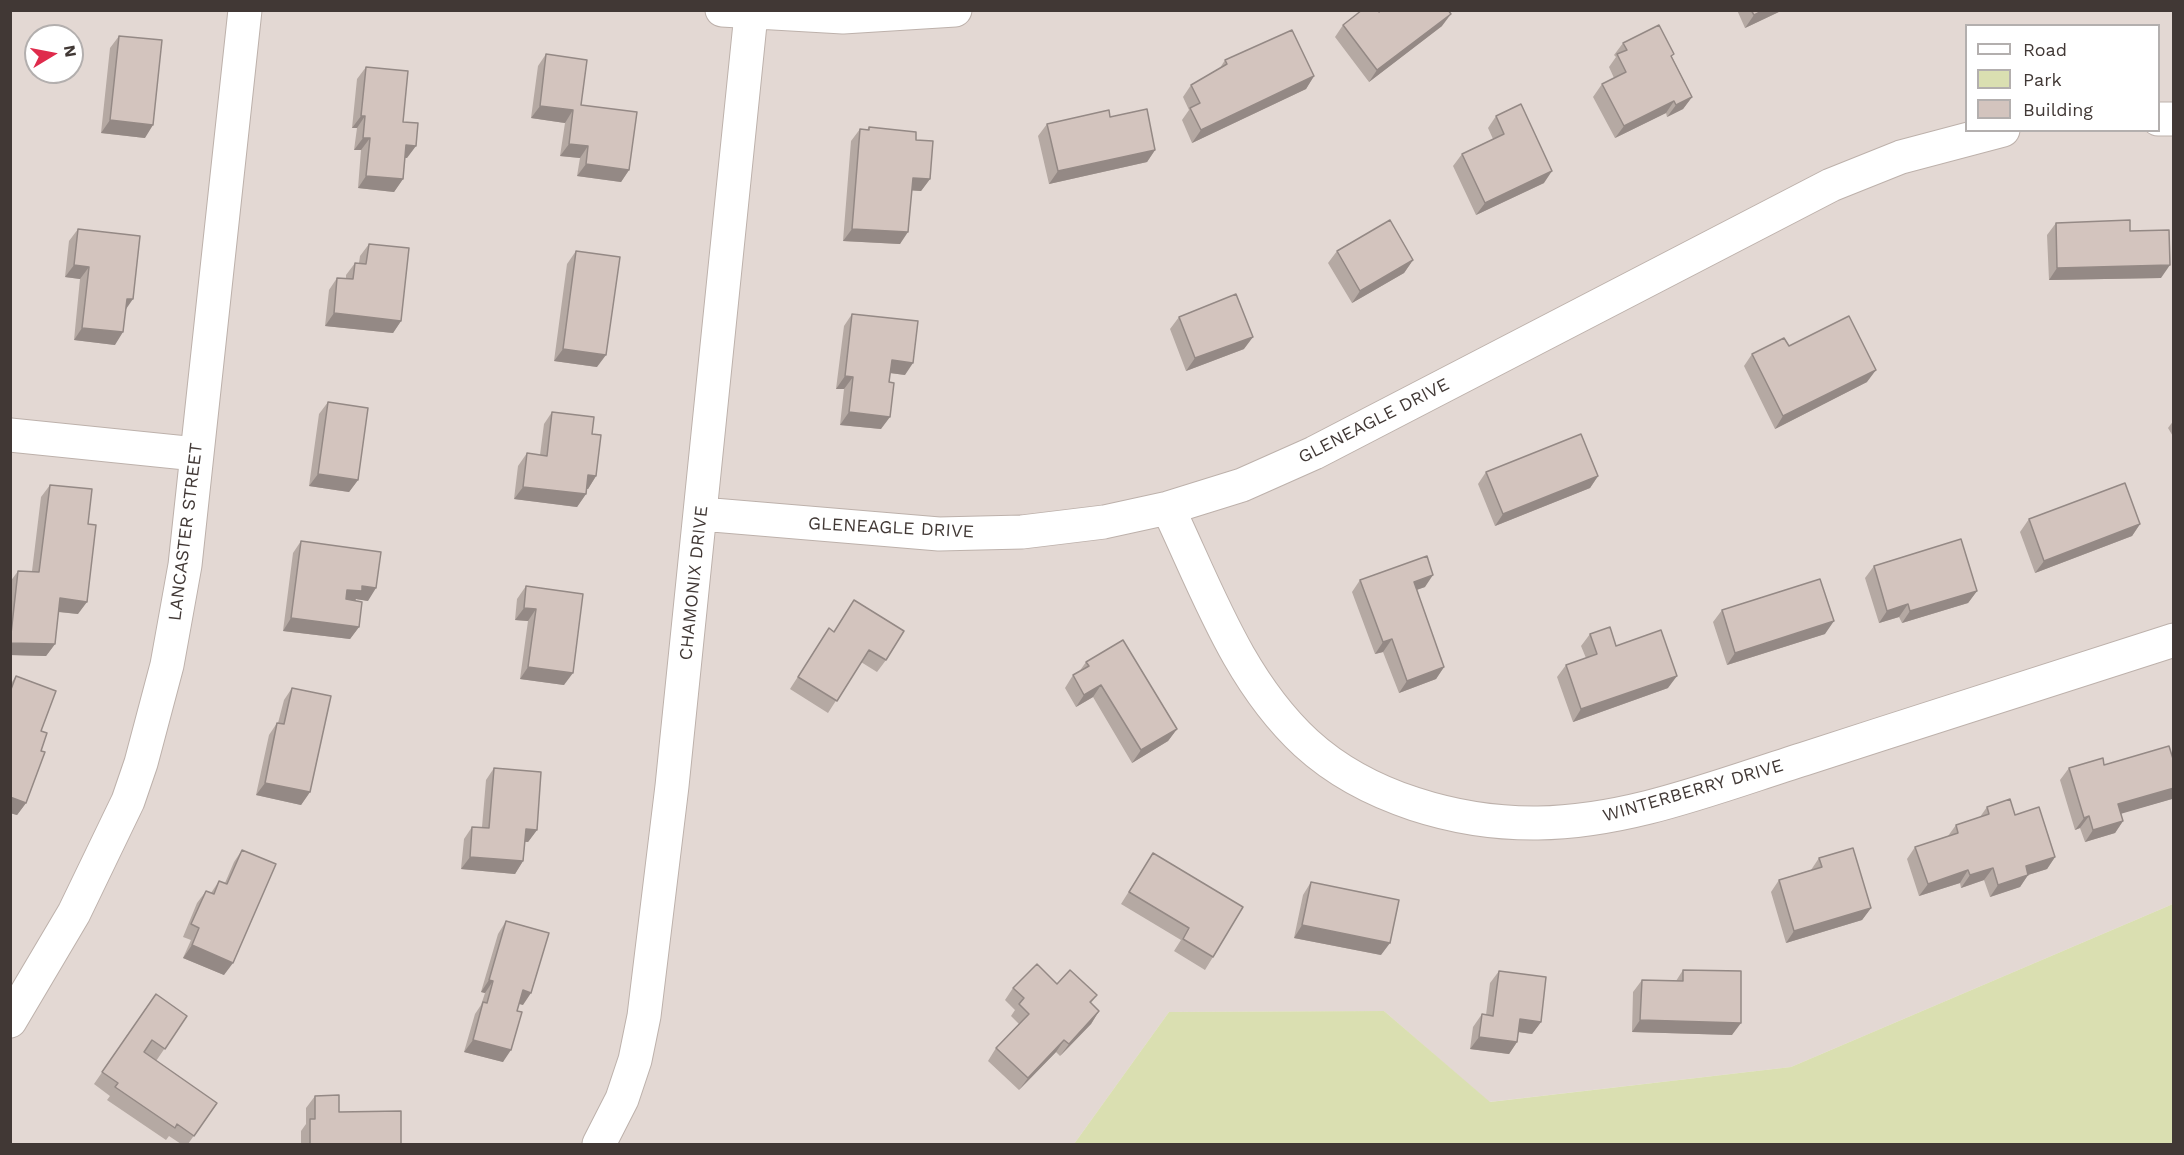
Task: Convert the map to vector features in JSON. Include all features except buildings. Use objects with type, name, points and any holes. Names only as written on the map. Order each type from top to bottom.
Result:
[{"type":"street","name":"LANCASTER STREET","points":[[10,1021],[74,913],[128,801],[141,763],[167,664],[183,576],[245,10]]},
{"type":"street","points":[[737,12],[843,17],[955,10]]},
{"type":"street","name":"CHAMONIX DRIVE","points":[[599,1144],[622,1099],[635,1060],[644,1016],[674,774],[701,514],[737,12]]},
{"type":"street","name":"GLENEAGLE DRIVE","points":[[701,514],[939,534],[1022,532],[1104,522],[1168,508],[1242,485],[1314,453],[1831,184],[1901,156],[1995,132]]},
{"type":"street","points":[[10,435],[196,454]]},
{"type":"street","name":"WINTERBERRY DRIVE","points":[[1168,508],[1237,655],[1278,714],[1307,744],[1339,770],[1388,794],[1441,812],[1495,821],[1539,823],[1605,818],[1700,792],[2174,640]]},
{"type":"shaded area","points":[[10,11],[2173,11],[2173,904],[1791,1067],[1489,1102],[1384,1011],[1169,1012],[1074,1144],[11,1144]]},
{"type":"green space","points":[[2173,904],[2173,1144],[1074,1144],[1169,1012],[1384,1011],[1490,1102],[1791,1067]]}]
